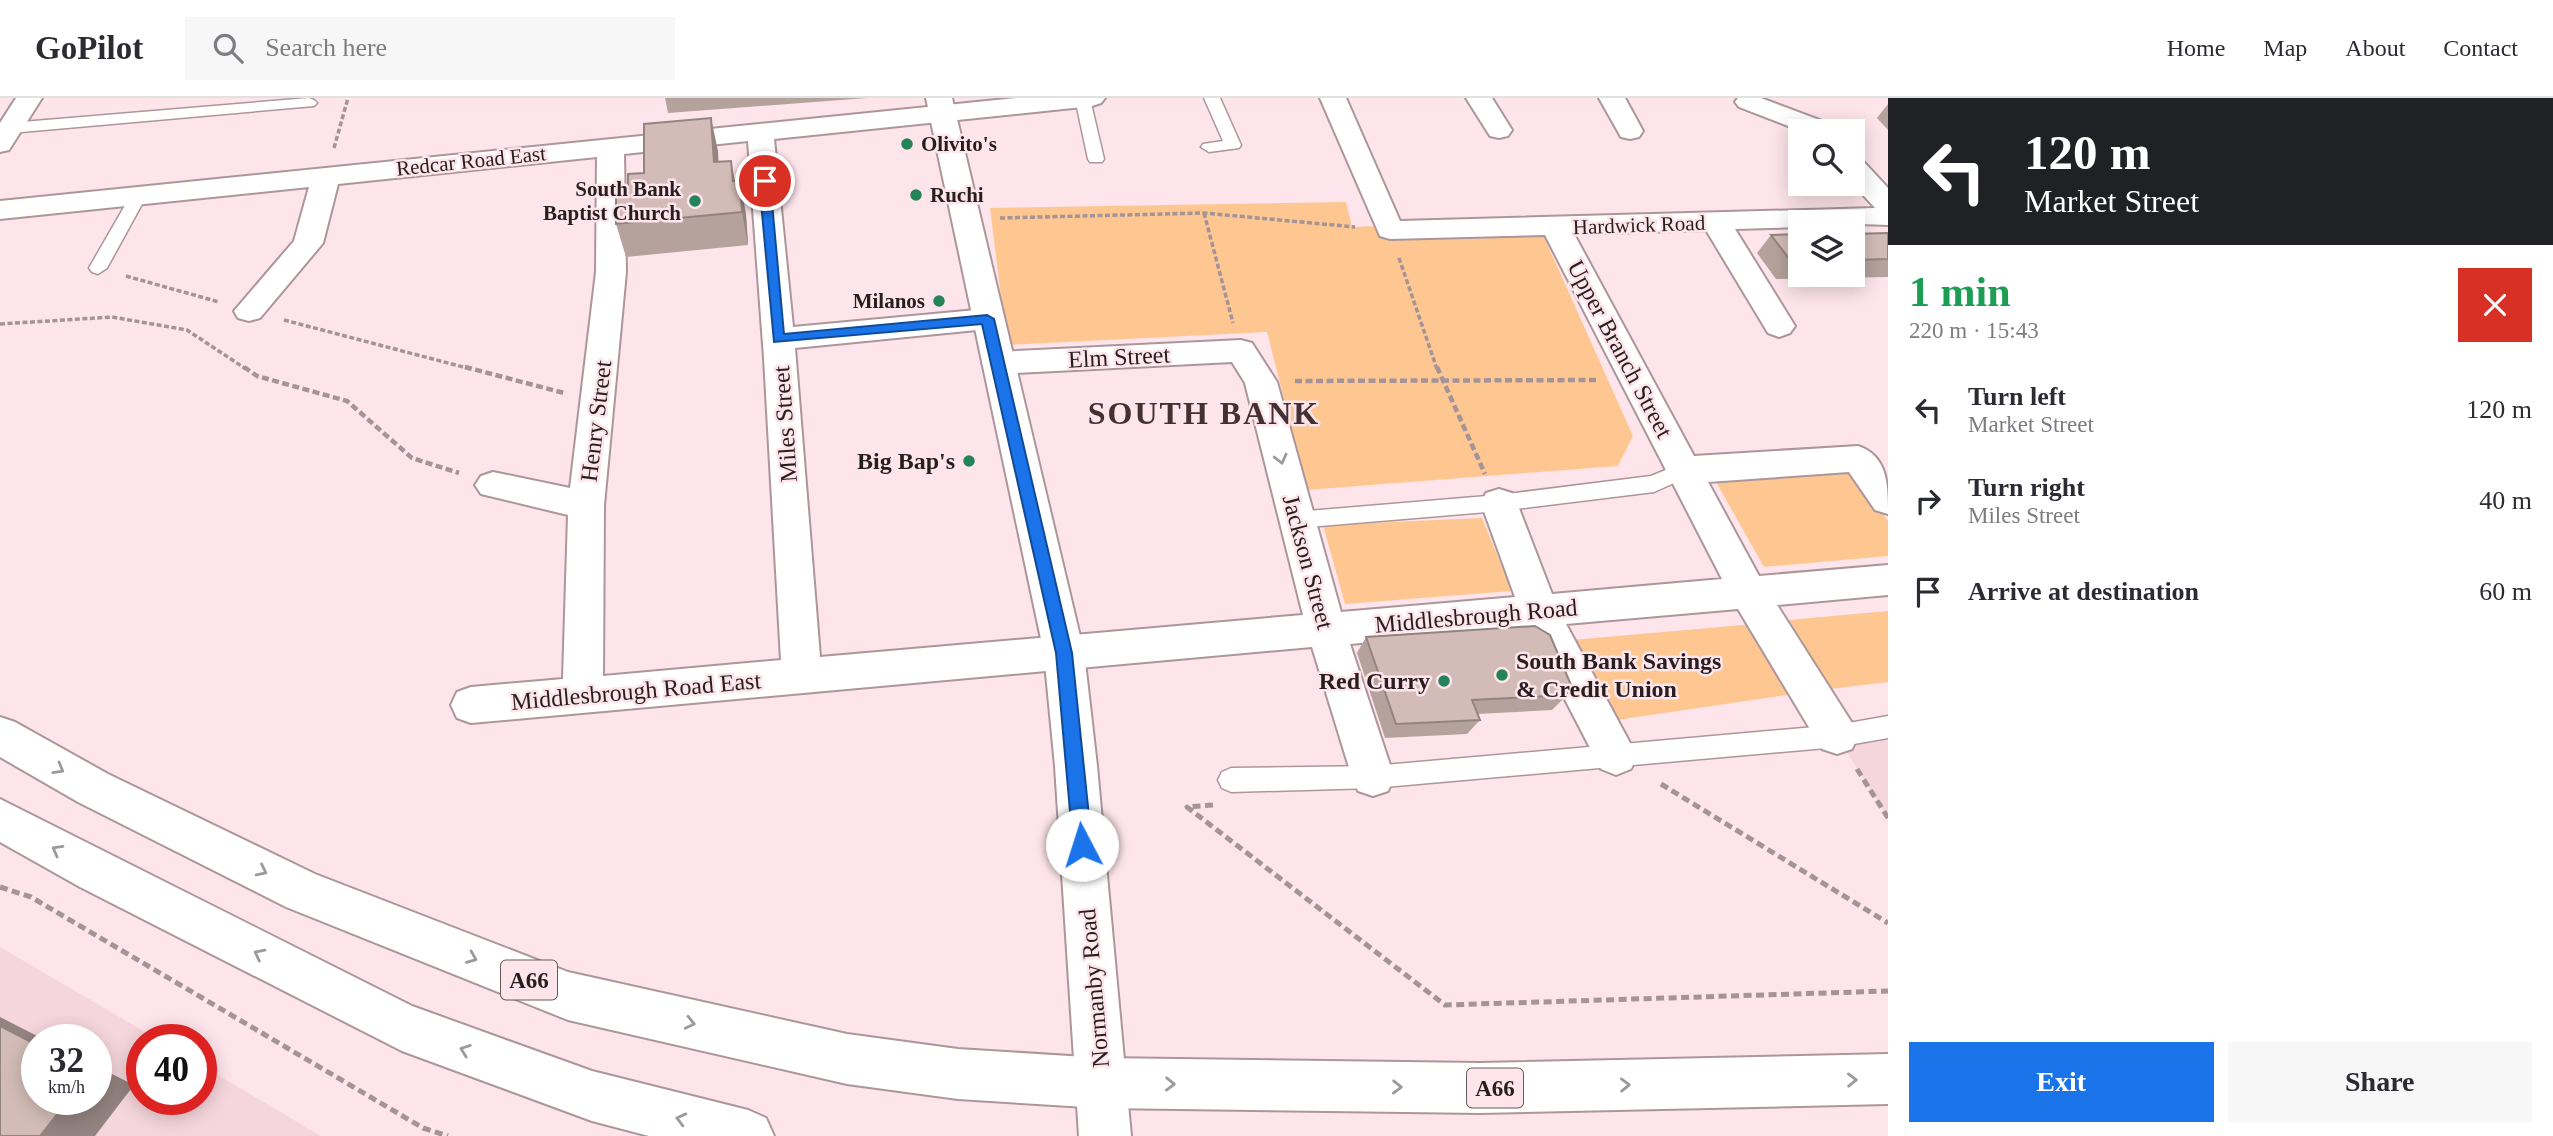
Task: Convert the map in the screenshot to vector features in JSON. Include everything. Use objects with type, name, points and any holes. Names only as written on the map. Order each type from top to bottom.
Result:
[{"type":"main road","points":[[1333,98],[1390,230]]},
{"type":"main road","points":[[1479,98],[1499,130]]},
{"type":"main road","points":[[1612,98],[1630,131]]},
{"type":"main road","name":"Redcar Road East","points":[[0,210],[760,131],[940,105],[1087,99]]},
{"type":"main road","points":[[1748,102],[1790,119]]},
{"type":"main road","name":"Normanby Road","points":[[940,105],[968,219],[987,319],[1064,653],[1105,1136]]},
{"type":"main road","name":"Miles Street","points":[[760,131],[802,676]]},
{"type":"main road","name":"Henry Street","points":[[583,696],[586,505],[611,272],[610,146]]},
{"type":"main road","points":[[248,310],[308,243],[326,176]]},
{"type":"main road","points":[[1865,180],[1888,205]]},
{"type":"main road","name":"Hardwick Road","points":[[1390,230],[1556,228],[1888,216]]},
{"type":"main road","points":[[1716,222],[1779,326]]},
{"type":"main road","name":"Upper Branch Street","points":[[1556,228],[1748,592],[1837,736]]},
{"type":"main road","points":[[778,339],[987,319]]},
{"type":"main road","name":"Elm Street","points":[[998,363],[1241,351]]},
{"type":"main road","name":"Jackson Street","points":[[1241,351],[1261,382],[1326,629],[1373,777]]},
{"type":"main road","points":[[1685,470],[1858,459],[1888,500]]},
{"type":"main road","points":[[493,485],[586,505]]},
{"type":"main road","points":[[1499,503],[1539,611],[1616,756]]},
{"type":"main road","name":"Middlesbrough Road","points":[[1064,653],[1888,580]]},
{"type":"main road","name":"Middlesbrough Road East","points":[[471,705],[1064,653]]},
{"type":"main road","name":"A66","points":[[0,735],[93,788],[302,891],[568,996],[847,1059],[958,1074],[1102,1083],[1480,1088],[1888,1079]]},
{"type":"main road","points":[[0,819],[96,872],[402,1027],[592,1096],[748,1136]]},
{"type":"lane","points":[[1209,147],[1233,145],[1212,98]]},
{"type":"lane","points":[[1087,99],[1096,159]]},
{"type":"lane","points":[[11,121],[309,103]]},
{"type":"lane","points":[[98,268],[139,195]]},
{"type":"lane","points":[[1296,520],[1499,503],[1654,484],[1685,470]]},
{"type":"lane","points":[[1231,780],[1373,777],[1837,736],[1888,727]]},
{"type":"path","points":[[326,176],[348,98]]},
{"type":"path","points":[[1204,213],[1241,351]]},
{"type":"path","points":[[968,219],[1204,213],[1390,230],[1441,379],[1499,503]]},
{"type":"path","points":[[98,268],[598,402]]},
{"type":"path","points":[[0,324],[111,317],[187,330],[257,376],[347,401],[412,458],[493,485]]},
{"type":"path","points":[[1261,382],[1637,380]]},
{"type":"path","points":[[1837,736],[1888,818]]},
{"type":"path","points":[[1616,756],[1888,923]]},
{"type":"path","points":[[1231,780],[1238,803],[1187,807],[1445,1004],[1888,991]]},
{"type":"path","points":[[0,887],[31,897],[423,1128],[448,1136]]},
{"type":"shaded area","points":[[1346,202],[1352,227],[1536,219],[1633,436],[1618,466],[1307,490],[1267,332],[1007,345],[990,208]]},
{"type":"shaded area","points":[[1855,472],[1888,521],[1888,556],[1764,567],[1711,473]]},
{"type":"shaded area","points":[[1482,518],[1512,591],[1345,604],[1323,525]]},
{"type":"shaded area","points":[[1888,611],[1888,682],[1830,689],[1789,620]]},
{"type":"shaded area","points":[[1754,624],[1794,694],[1617,720],[1572,640]]},
{"type":"shaded area","points":[[1888,727],[1888,818],[1837,736]]},
{"type":"shaded area","points":[[0,947],[131,1024],[126,1024],[126,1115],[217,1115],[217,1074],[321,1136],[0,1136]]},
{"type":"building","points":[[711,118],[714,162],[731,161],[733,181],[740,180],[742,212],[616,224],[616,190],[628,189],[628,174],[644,173],[644,124]]},
{"type":"building","points":[[1888,233],[1888,259],[1865,260],[1865,234]]},
{"type":"building","points":[[1788,234],[1788,257],[1771,235]]},
{"type":"building","points":[[1535,626],[1550,635],[1571,685],[1567,695],[1472,700],[1480,720],[1396,724],[1366,637]]},
{"type":"building","points":[[0,1026],[21,1037],[21,1115],[56,1115],[40,1136],[0,1136]]},
{"type":"place","name":"Olivito's","points":[[907,144]]},
{"type":"place","name":"Ruchi","points":[[916,195]]},
{"type":"place","name":"South Bank Baptist Church","points":[[695,201]]},
{"type":"place","name":"Milanos","points":[[939,301]]},
{"type":"place","name":"Big Bap's","points":[[969,461]]},
{"type":"place","name":"South Bank Savings & Credit Union","points":[[1502,675]]},
{"type":"place","name":"Red Curry","points":[[1444,681]]},
{"type":"district","name":"SOUTH BANK","points":[[1204,413]]},
{"type":"route","points":[[765,181],[778,339],[987,319],[1064,653],[1082,845]]}]
